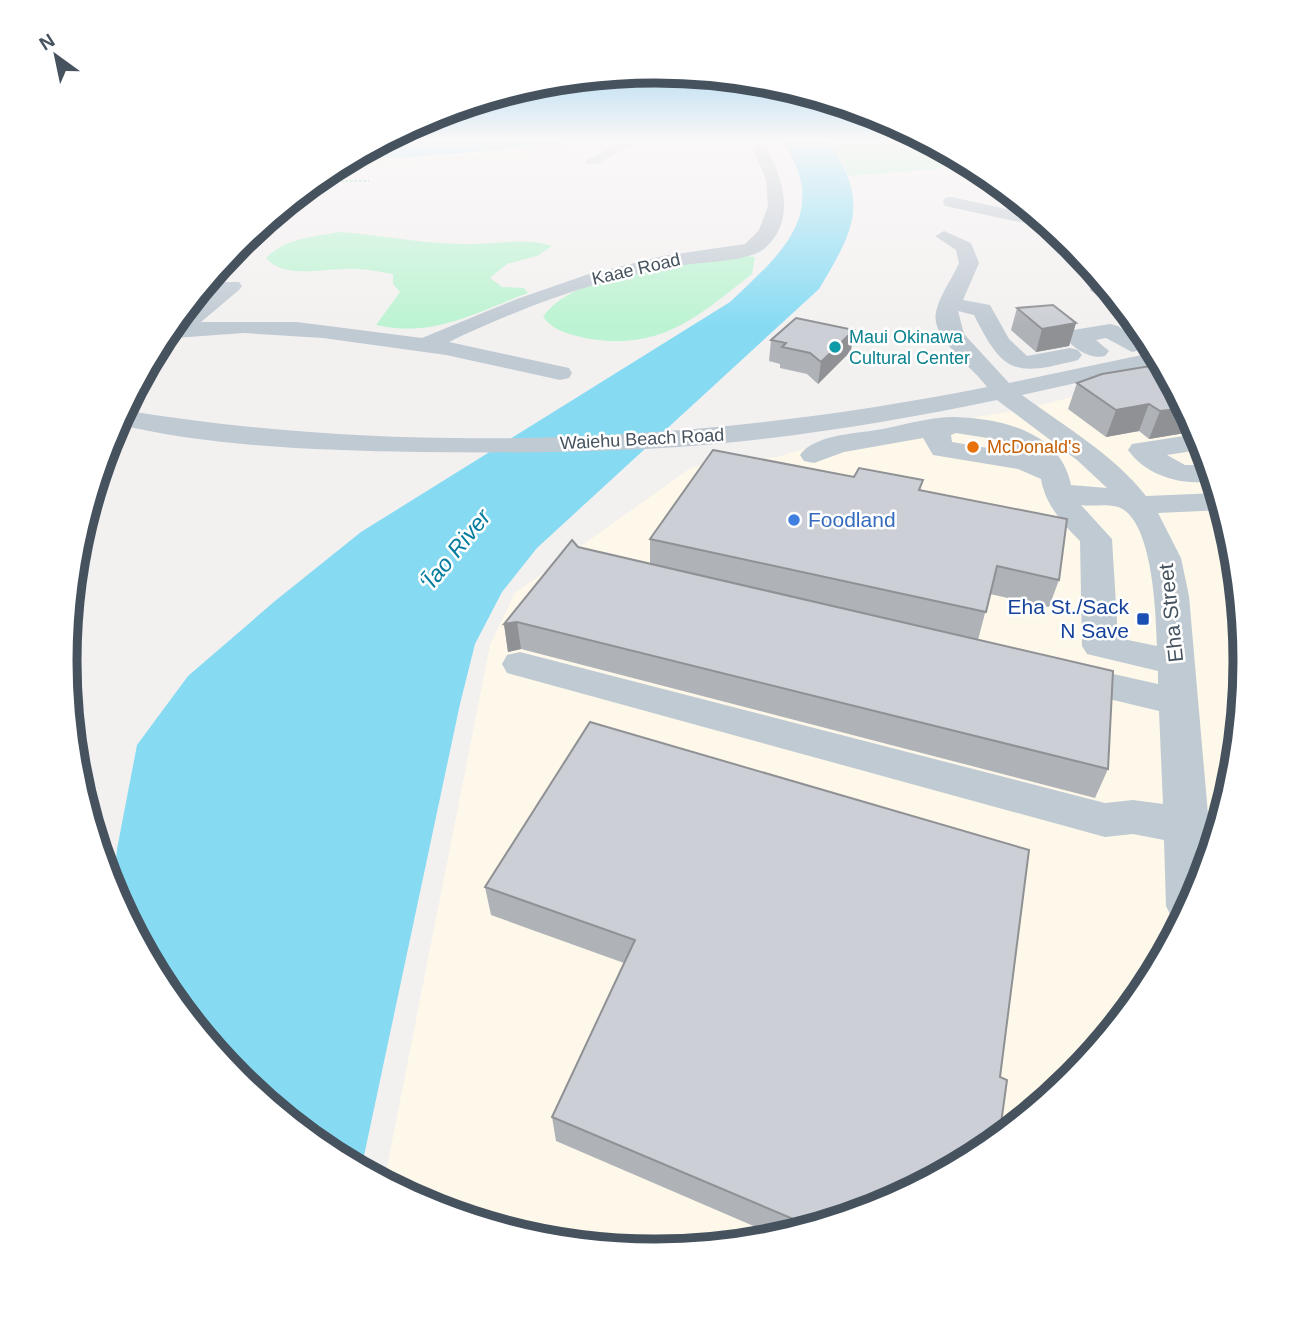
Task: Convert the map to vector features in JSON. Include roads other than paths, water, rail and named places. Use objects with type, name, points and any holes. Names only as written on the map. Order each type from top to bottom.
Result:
[{"type":"street","name":"Kaae Road","points":[[425,345],[454,329],[593,278],[662,262],[741,251],[757,246],[771,224],[778,203]]},
{"type":"street","points":[[954,203],[1027,219]]},
{"type":"street","points":[[944,236],[964,247],[969,263],[949,303],[982,310],[1003,347],[1017,359],[1027,363],[1132,345],[1142,350]]},
{"type":"street","points":[[190,317],[232,286]]},
{"type":"street","name":"Eha Street","points":[[949,303],[946,313],[950,331],[965,350],[993,376],[1002,392],[1107,470],[1138,505],[1162,545],[1169,569],[1189,882]]},
{"type":"street","points":[[180,331],[246,325],[290,326],[503,358],[560,373]]},
{"type":"street","name":"Waiehu Beach Road","points":[[131,419],[232,435],[320,442],[601,444],[775,430],[1002,392],[1149,360]]},
{"type":"street","points":[[814,455],[837,446],[954,425],[938,431],[936,441],[943,449],[1025,462],[1061,493],[1096,539],[1100,646],[1176,663]]},
{"type":"street","points":[[1190,443],[1142,450],[1168,469],[1187,476],[1202,474]]},
{"type":"street","points":[[1061,493],[1129,511],[1138,505],[1210,502]]},
{"type":"street","points":[[520,664],[1105,820],[1133,817],[1186,826]]},
{"type":"street","points":[[1034,669],[1179,702]]},
{"type":"water","name":"ʻĪao River","points":[[801,203],[853,203],[848,233],[819,289],[537,548],[502,592],[475,644],[363,1160],[303,1120],[246,1070],[196,1013],[154,950],[115,867],[137,745],[188,676],[361,532],[730,302],[782,249],[794,230]]},
{"type":"place","name":"Maui Okinawa Cultural Center","points":[[835,347]]},
{"type":"place","name":"McDonald's","points":[[973,447]]},
{"type":"place","name":"Foodland","points":[[794,520]]},
{"type":"place","name":"Eha St./Sack N Save","points":[[1143,619]]}]
